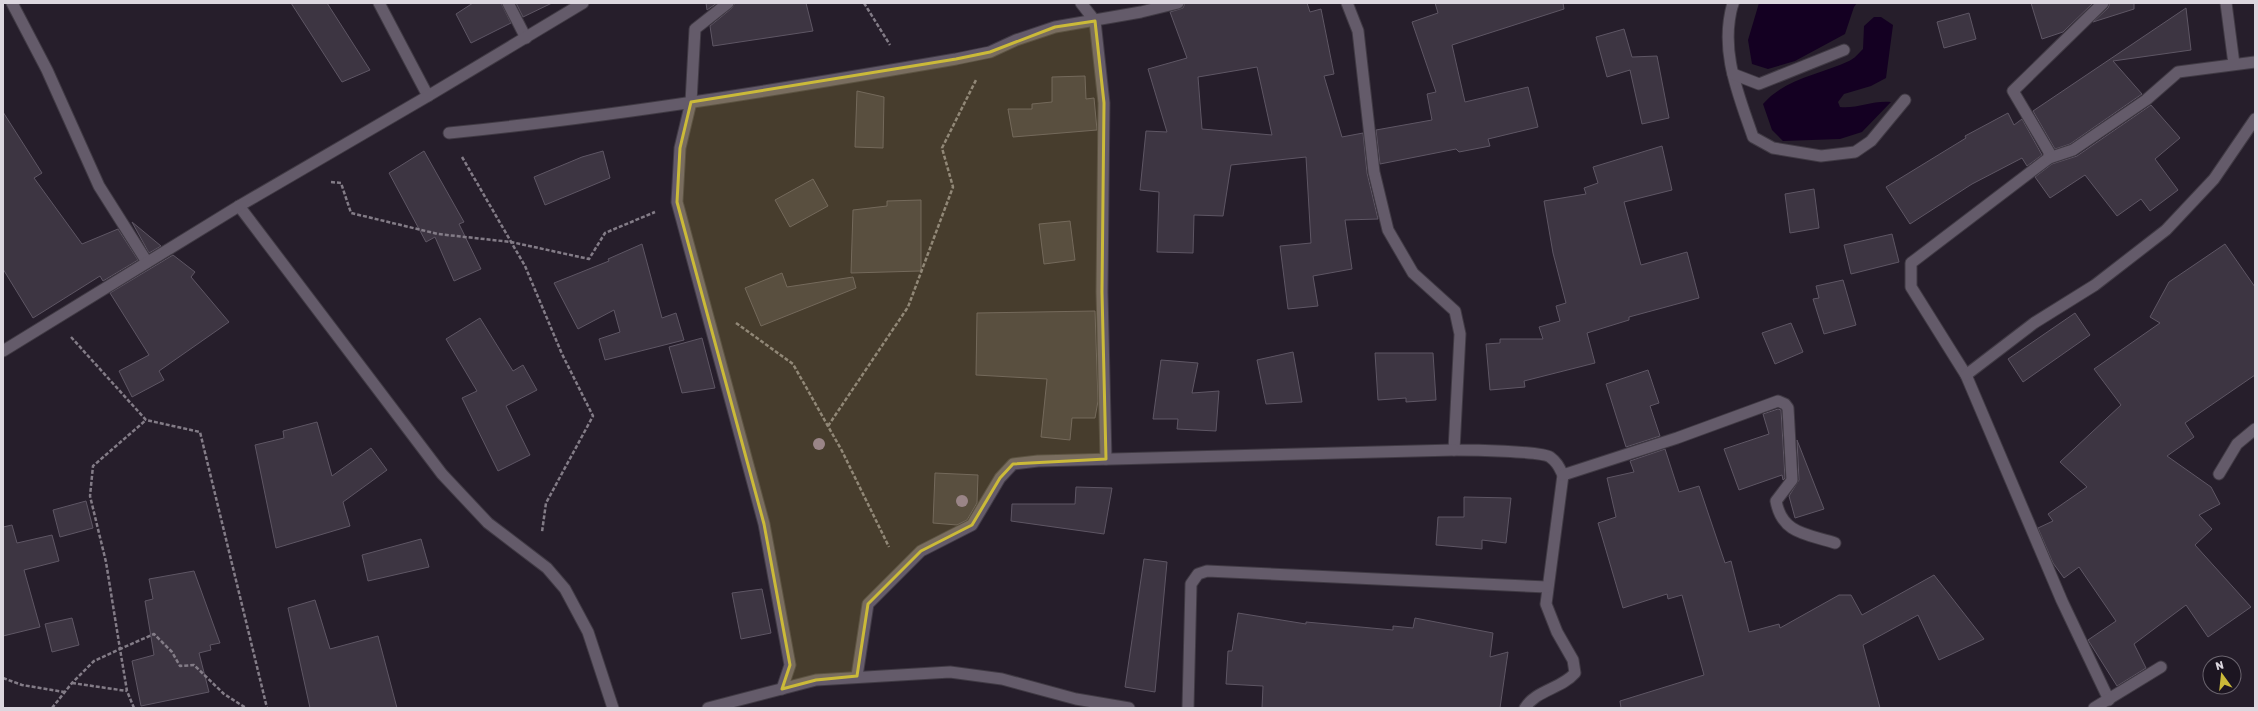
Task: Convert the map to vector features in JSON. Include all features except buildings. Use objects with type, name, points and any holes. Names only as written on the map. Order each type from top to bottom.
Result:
[{"type":"street","points":[[12,3],[47,70],[99,186],[147,262]]},
{"type":"street","points":[[379,3],[428,96]]},
{"type":"street","points":[[508,3],[526,38]]},
{"type":"street","points":[[3,351],[238,206],[428,96],[583,3]]},
{"type":"street","points":[[728,3],[695,29],[691,102],[680,148],[677,202],[764,524],[790,665],[782,689]]},
{"type":"street","points":[[1081,3],[1095,21],[1104,103],[1102,292],[1106,459]]},
{"type":"street","points":[[449,133],[691,102],[904,68],[990,52],[1016,40],[1055,27],[1095,21],[1178,3]]},
{"type":"street","points":[[1347,3],[1358,31],[1374,172],[1388,230],[1413,273],[1455,311],[1460,334],[1454,450]]},
{"type":"street","points":[[1733,3],[1727,28],[1728,54],[1753,137],[1773,148],[1821,156],[1855,152],[1871,142],[1905,100]]},
{"type":"street","points":[[2049,158],[2049,152],[2013,91],[2103,3]]},
{"type":"street","points":[[2226,3],[2234,64]]},
{"type":"street","points":[[1733,74],[1760,84],[1844,50]]},
{"type":"street","points":[[2109,700],[2062,602],[1966,375],[1911,287],[1911,263],[2049,158],[2073,150],[2146,100],[2178,72],[2255,62]]},
{"type":"street","points":[[1966,375],[2034,322],[2095,285],[2166,230],[2214,179],[2255,119]]},
{"type":"street","points":[[238,206],[442,474],[488,523],[547,568],[565,589],[588,632],[613,708]]},
{"type":"street","points":[[1563,475],[1678,438],[1778,401],[1785,404],[1788,408],[1792,480],[1776,501],[1778,514],[1792,530],[1835,543]]},
{"type":"street","points":[[2219,474],[2237,444],[2255,429]]},
{"type":"street","points":[[857,676],[868,604],[921,551],[972,525],[1000,478],[1013,464],[1038,461],[1483,450],[1549,456],[1558,464],[1563,475],[1547,587],[1546,604],[1557,632],[1574,660],[1575,673],[1568,681],[1531,699],[1525,708]]},
{"type":"street","points":[[1188,708],[1191,584],[1198,574],[1207,571],[1547,587]]},
{"type":"street","points":[[2094,708],[2161,667]]},
{"type":"street","points":[[708,708],[816,680],[857,676],[950,672],[1002,679],[1076,699],[1129,708]]},
{"type":"path","points":[[864,3],[904,68]]},
{"type":"path","points":[[828,426],[908,307],[953,187],[942,148],[990,52]]},
{"type":"path","points":[[449,133],[525,266],[562,354],[593,416],[546,503],[539,562]]},
{"type":"path","points":[[289,177],[341,183],[351,213],[438,234],[511,242],[589,258],[606,233],[677,202]]},
{"type":"path","points":[[704,299],[792,364],[828,426],[901,571]]},
{"type":"path","points":[[54,319],[146,420],[200,432],[267,708]]},
{"type":"path","points":[[134,708],[127,691],[106,562],[90,496],[93,466],[146,420]]},
{"type":"path","points":[[52,708],[72,683],[94,662],[154,634],[172,652],[180,666],[194,665],[224,694],[246,708]]},
{"type":"path","points":[[3,678],[22,685],[65,692]]},
{"type":"path","points":[[72,683],[92,684],[127,691]]},
{"type":"highlighted area","points":[[1095,21],[1104,103],[1102,292],[1106,459],[1013,464],[1000,478],[972,525],[921,551],[868,604],[857,676],[816,680],[782,689],[790,665],[764,524],[677,202],[680,148],[691,102],[956,59],[990,52],[1055,27]]},
{"type":"shaded area","points":[[1759,3],[1857,3],[1854,7],[1845,34],[1795,61],[1768,69],[1752,64],[1748,40]]},
{"type":"shaded area","points":[[1874,17],[1881,17],[1893,25],[1886,78],[1871,86],[1844,94],[1838,102],[1840,107],[1853,107],[1878,102],[1891,102],[1862,132],[1840,139],[1783,141],[1772,130],[1763,104],[1781,89],[1792,83],[1853,59],[1863,49],[1864,26]]}]
